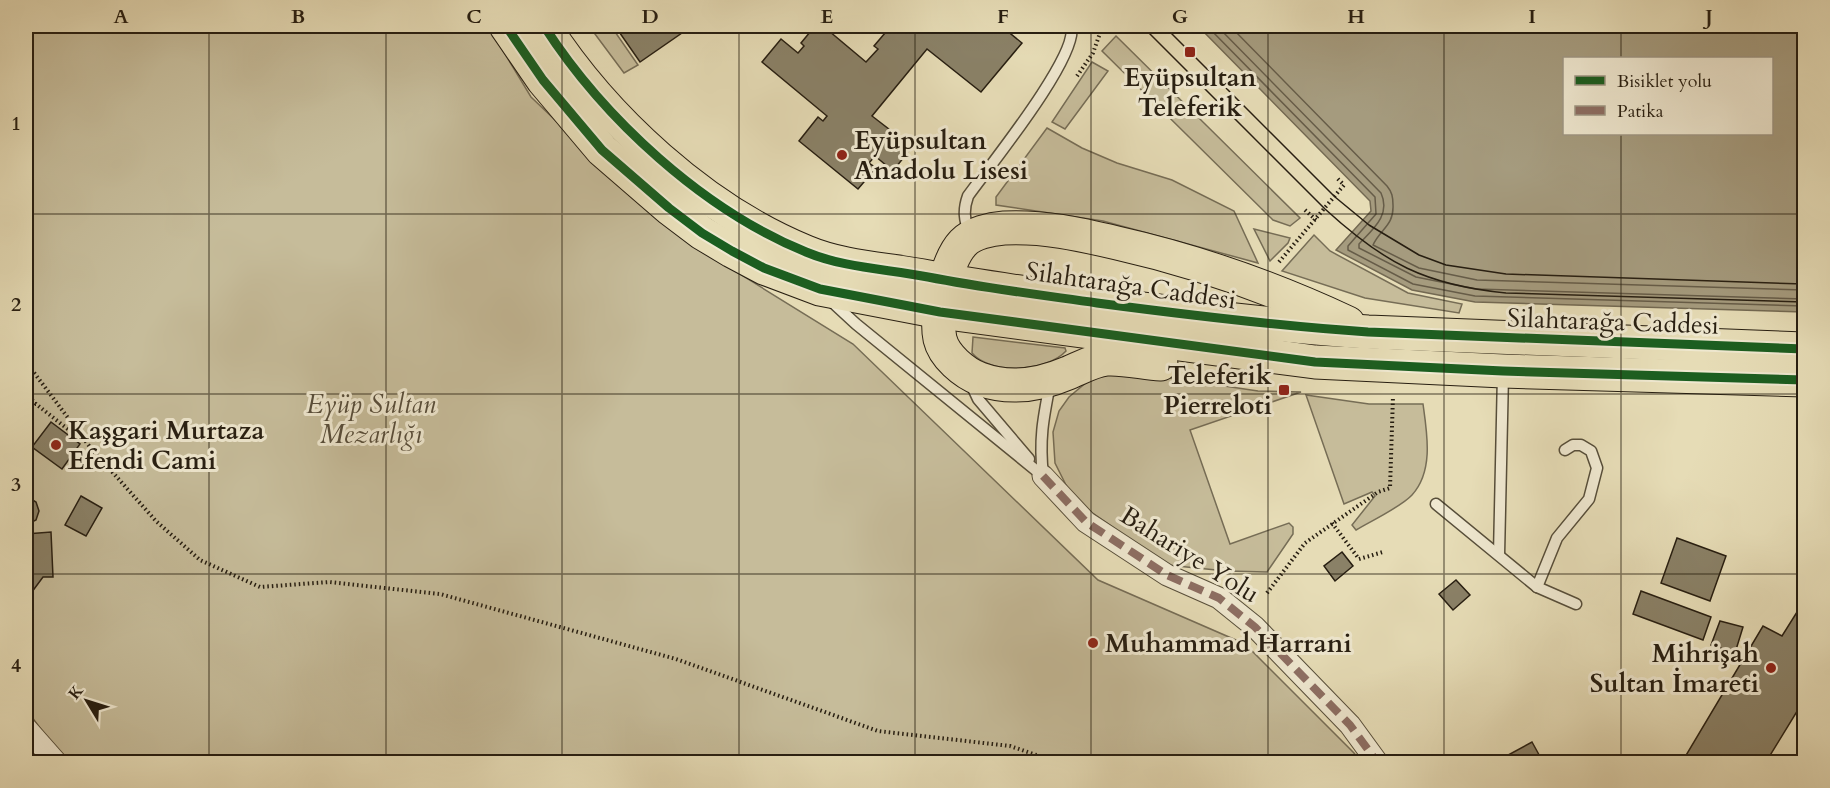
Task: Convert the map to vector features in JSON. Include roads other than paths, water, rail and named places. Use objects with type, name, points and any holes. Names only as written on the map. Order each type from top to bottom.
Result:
[{"type":"main road","name":"Silahtarağa Caddesi","points":[[506,26],[543,80],[602,150],[669,208],[732,252],[764,268],[820,289],[940,312],[1315,362],[1503,371],[1804,380]]},
{"type":"main road","name":"Silahtarağa Caddesi","points":[[544,26],[584,80],[655,154],[720,206],[783,242],[831,260],[945,280],[1296,328],[1368,333],[1804,349]]},
{"type":"main road","points":[[1248,354],[1194,367],[1106,359],[1031,386],[980,379],[965,371],[944,349],[940,339],[940,312],[945,280],[953,258],[962,244],[971,237],[1002,228],[1053,229],[1154,251],[1210,267],[1318,309],[1368,333]]},
{"type":"street","name":"Bahariye Yolu","points":[[1043,476],[1086,522],[1167,575],[1219,598],[1255,627],[1350,725],[1377,762]]},
{"type":"street","points":[[26,728],[56,762]]},
{"type":"lane","points":[[971,237],[964,219],[964,208],[968,196],[1033,109],[1053,76],[1065,53],[1071,36],[1071,26]]},
{"type":"lane","points":[[820,289],[856,324],[1043,476]]},
{"type":"lane","points":[[965,371],[978,399],[1043,476]]},
{"type":"lane","points":[[1499,555],[1503,371]]},
{"type":"lane","points":[[1043,476],[1040,447],[1042,420],[1051,380]]},
{"type":"lane","points":[[1538,587],[1557,538],[1589,499],[1598,468],[1591,451],[1581,445],[1573,445],[1564,450]]},
{"type":"lane","points":[[1436,504],[1538,587],[1576,604]]},
{"type":"water","points":[[1198,26],[1804,26],[1804,312],[1475,302],[1412,290],[1336,250],[1371,211],[1370,201]]},
{"type":"tram line","points":[[1142,26],[1325,209],[1367,244],[1407,268],[1452,284],[1506,293],[1804,302]]},
{"type":"tram line","points":[[1164,26],[1335,197],[1369,225],[1419,255],[1446,265],[1506,274],[1804,284]]},
{"type":"place","name":"Eyüpsultan Teleferik","points":[[1190,52]]},
{"type":"place","name":"Eyüpsultan Anadolu Lisesi","points":[[842,155]]},
{"type":"place","name":"Teleferik Pierreloti","points":[[1284,390]]},
{"type":"place","name":"Kaşgari Murtaza Efendi Cami","points":[[56,445]]},
{"type":"place","name":"Muhammad Harrani","points":[[1093,643]]},
{"type":"place","name":"Mihrişah Sultan İmareti","points":[[1771,668]]},
{"type":"park label","name":"Eyüp Sultan Mezarlığı","points":[[371,418]]}]
